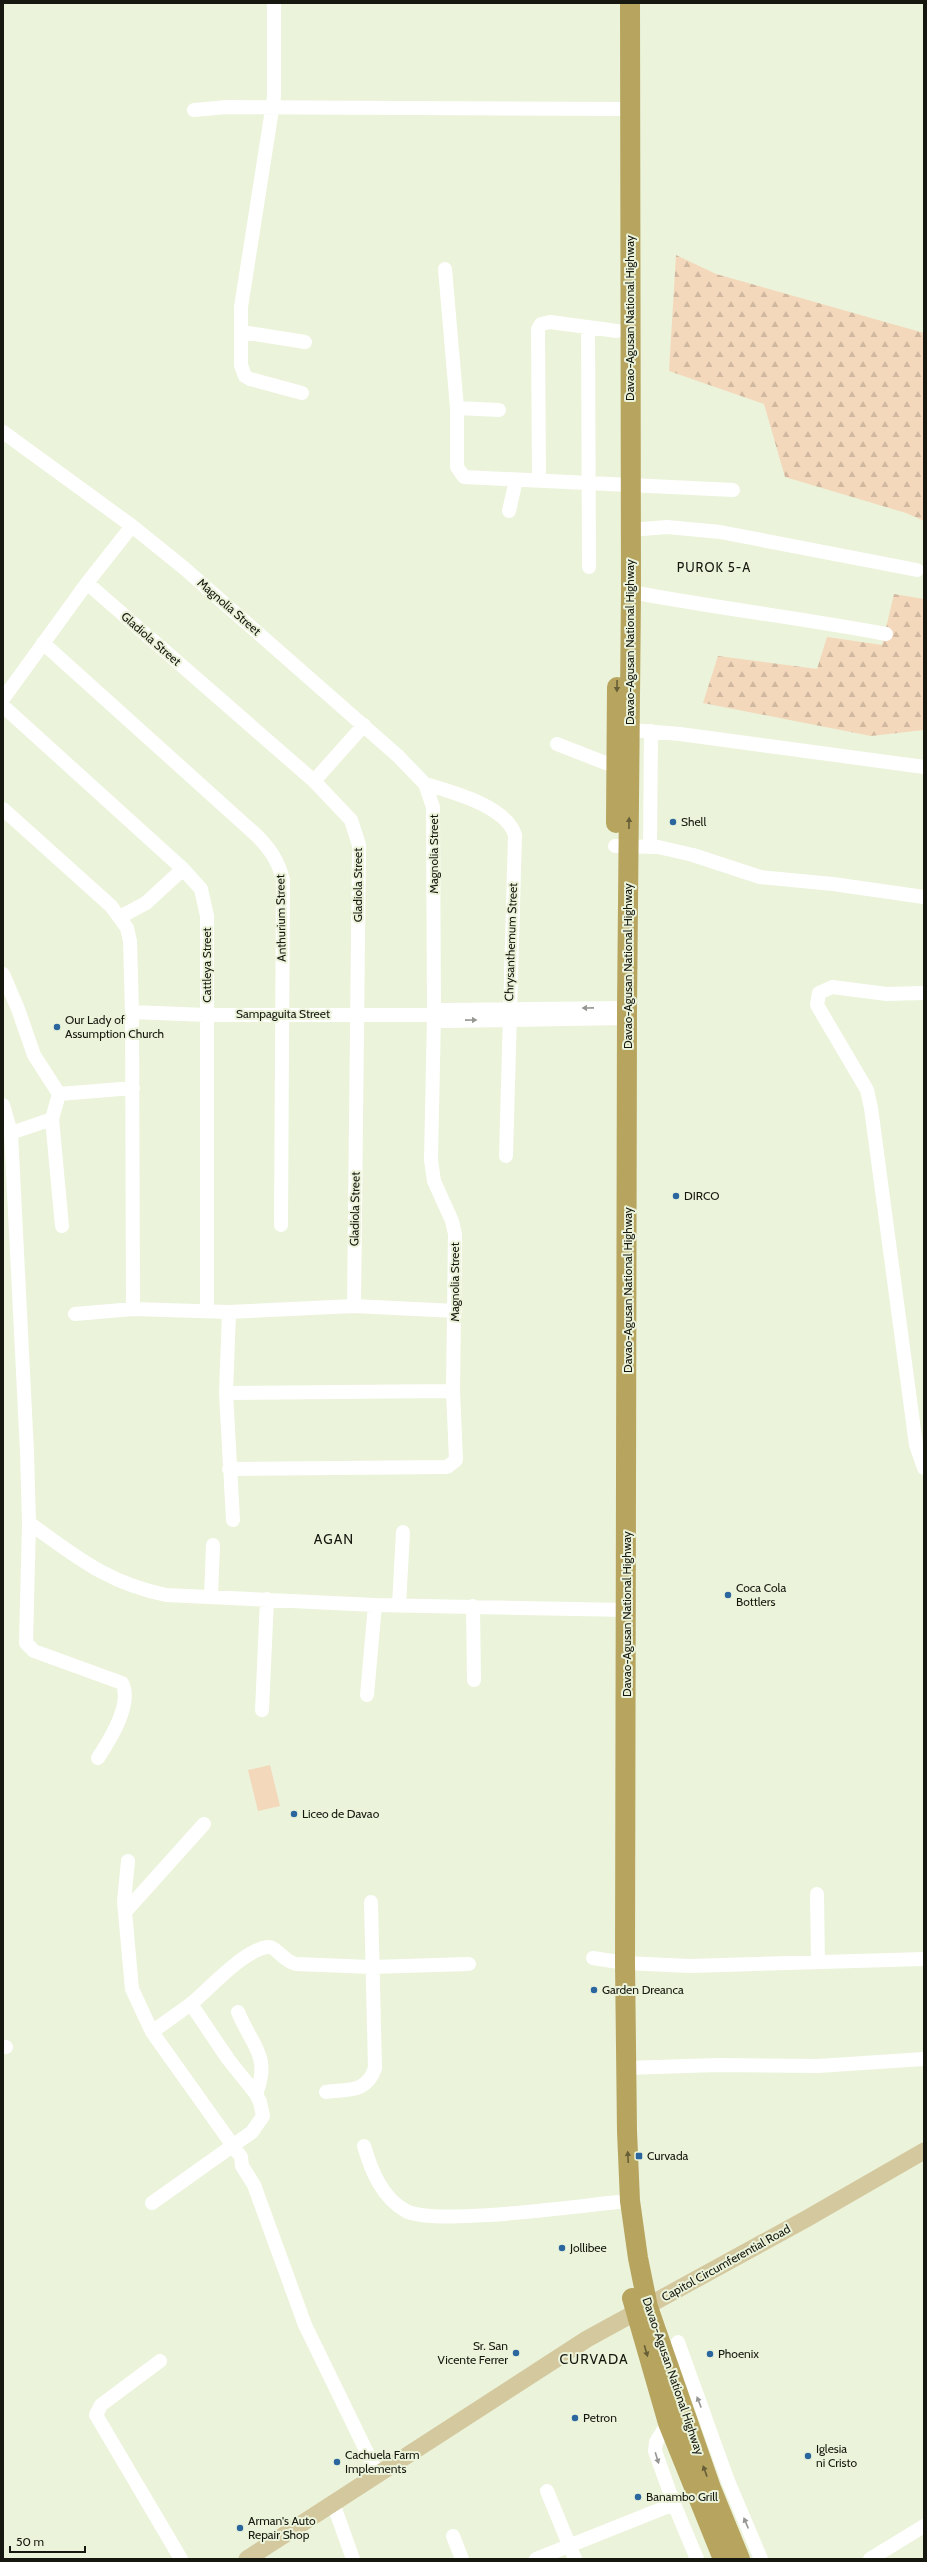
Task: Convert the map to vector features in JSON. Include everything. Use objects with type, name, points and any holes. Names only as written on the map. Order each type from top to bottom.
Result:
[{"type":"highway","name":"Davao-Agusan National Highway","points":[[617,3],[623,109],[624,485],[616,767],[622,846]]},
{"type":"highway","name":"Davao-Agusan National Highway","points":[[630,3],[623,109],[617,331],[624,485],[630,530],[631,592],[630,730],[622,846],[619,1962],[613,2131],[618,2202],[625,2260],[642,2310],[740,2559]]},
{"type":"highway","name":"Davao-Agusan National Highway","points":[[619,1962],[626,2068],[630,2201],[638,2258],[642,2310],[668,2424],[724,2559]]},
{"type":"main road","name":"Capitol Circumferential Road","points":[[247,2559],[587,2339],[642,2310],[924,2151]]},
{"type":"street","points":[[274,3],[273,107],[242,294],[240,365],[245,376],[302,393]]},
{"type":"street","points":[[194,110],[273,107],[623,109]]},
{"type":"street","points":[[445,269],[457,408],[457,467],[460,473],[472,478],[734,490]]},
{"type":"street","points":[[539,481],[538,329],[541,324],[550,322],[617,331]]},
{"type":"street","points":[[588,327],[589,567]]},
{"type":"street","points":[[242,332],[306,342]]},
{"type":"street","points":[[457,408],[499,410]]},
{"type":"street","name":"Magnolia Street","points":[[3,432],[132,526],[184,568],[364,726],[425,784],[433,807],[434,1015],[431,1160],[438,1193],[452,1222],[455,1234],[453,1391],[456,1460],[447,1467],[229,1470]]},
{"type":"street","points":[[509,511],[516,480]]},
{"type":"street","points":[[3,700],[87,583],[132,526]]},
{"type":"street","points":[[630,530],[667,527],[720,532],[917,570]]},
{"type":"street","name":"Gladiola Street","points":[[87,583],[314,781],[351,820],[356,831],[359,845],[354,1306]]},
{"type":"street","points":[[631,592],[714,608],[806,619],[886,634]]},
{"type":"street","name":"Anthurium Street","points":[[43,643],[254,833],[274,856],[283,880],[281,1225]]},
{"type":"street","name":"Cattleya Street","points":[[3,706],[183,869],[201,889],[205,904],[207,1015],[207,1311]]},
{"type":"street","points":[[314,781],[364,726]]},
{"type":"street","points":[[630,730],[651,731],[924,767]]},
{"type":"street","points":[[650,847],[651,731]]},
{"type":"street","points":[[557,744],[616,767]]},
{"type":"street","name":"Chrysanthemum Street","points":[[425,784],[453,792],[495,811],[506,819],[512,827],[515,835],[506,1156]]},
{"type":"street","points":[[3,809],[111,906],[127,928],[130,941],[132,1012],[133,1309]]},
{"type":"street","points":[[622,846],[650,847],[693,855],[760,877],[833,884],[924,897]]},
{"type":"street","points":[[120,917],[146,903],[183,869]]},
{"type":"street","points":[[3,974],[18,1009],[34,1055],[58,1094],[52,1119],[62,1226]]},
{"type":"street","points":[[924,993],[887,994],[832,987],[819,993],[816,1005],[867,1090],[871,1108],[916,1445],[924,1468]]},
{"type":"street","name":"Sampaguita Street","points":[[132,1012],[207,1015],[282,1013],[434,1015],[443,1010],[509,1014],[621,1013]]},
{"type":"street","points":[[58,1094],[133,1088]]},
{"type":"street","points":[[3,1105],[11,1132],[29,1523],[26,1635],[28,1648],[46,1656],[118,1680],[124,1688],[123,1705],[117,1725],[111,1739],[98,1758]]},
{"type":"street","points":[[11,1132],[52,1119]]},
{"type":"street","points":[[75,1314],[133,1309],[228,1312],[354,1306],[455,1311]]},
{"type":"street","points":[[228,1312],[226,1393],[232,1520]]},
{"type":"street","points":[[226,1393],[453,1391]]},
{"type":"street","points":[[29,1523],[80,1560],[120,1582],[166,1594],[399,1605],[620,1610]]},
{"type":"street","points":[[399,1605],[402,1532]]},
{"type":"street","points":[[211,1596],[213,1545]]},
{"type":"street","points":[[262,1710],[267,1599]]},
{"type":"street","points":[[367,1695],[375,1604]]},
{"type":"street","points":[[473,1606],[474,1680]]},
{"type":"street","points":[[125,1912],[204,1824]]},
{"type":"street","points":[[128,1861],[125,1912],[132,1989],[152,2032],[241,2157],[242,2166],[254,2185],[305,2325],[378,2475]]},
{"type":"street","points":[[817,1894],[818,1961]]},
{"type":"street","points":[[326,2092],[358,2088],[366,2084],[372,2078],[375,2068],[371,1967],[374,1954],[371,1902]]},
{"type":"street","points":[[152,2032],[190,2004],[247,1956],[269,1947],[275,1948],[284,1960],[296,1964],[371,1967],[469,1964]]},
{"type":"street","points":[[593,1958],[619,1962],[709,1966],[818,1961],[924,1959]]},
{"type":"street","points":[[152,2203],[252,2132],[263,2116],[260,2102],[256,2094],[228,2059],[190,2004]]},
{"type":"street","points":[[238,2012],[261,2058],[263,2077],[256,2094]]},
{"type":"street","points":[[626,2068],[718,2065],[818,2066],[924,2059]]},
{"type":"street","points":[[364,2146],[369,2162],[386,2194],[407,2211],[418,2215],[477,2214],[618,2202]]},
{"type":"street","points":[[678,2342],[728,2481],[761,2559]]},
{"type":"street","points":[[160,2361],[101,2405],[96,2415],[180,2559]]},
{"type":"street","points":[[668,2424],[656,2442],[655,2451],[674,2504],[697,2559]]},
{"type":"street","points":[[547,2490],[575,2559]]},
{"type":"street","points":[[333,2503],[353,2559]]},
{"type":"street","points":[[536,2559],[674,2504]]},
{"type":"street","points":[[870,2559],[924,2526]]},
{"type":"street","points":[[453,2536],[462,2559]]},
{"type":"green space","points":[[676,255],[716,274],[924,333],[924,521],[906,513],[785,477],[764,404],[669,371]]},
{"type":"green space","points":[[894,594],[924,599],[924,730],[871,736],[703,703],[718,656],[817,669],[827,637],[882,645]]},
{"type":"green space","points":[[270,1765],[280,1806],[258,1811],[248,1770]]},
{"type":"place","name":"Shell","points":[[673,822]]},
{"type":"place","name":"Our Lady of Assumption Church","points":[[57,1027]]},
{"type":"place","name":"DIRCO","points":[[676,1196]]},
{"type":"place","name":"Coca Cola Bottlers","points":[[728,1595]]},
{"type":"place","name":"Liceo de Davao","points":[[294,1814]]},
{"type":"place","name":"Garden Dreanca","points":[[594,1990]]},
{"type":"place","name":"Curvada","points":[[639,2156]]},
{"type":"place","name":"Jollibee","points":[[562,2248]]},
{"type":"place","name":"Sr. San Vicente Ferrer","points":[[516,2353]]},
{"type":"place","name":"Phoenix","points":[[710,2354]]},
{"type":"place","name":"Petron","points":[[575,2418]]},
{"type":"place","name":"Iglesia ni Cristo","points":[[808,2456]]},
{"type":"place","name":"Cachuela Farm Implements","points":[[337,2462]]},
{"type":"place","name":"Banambo Grill","points":[[638,2497]]},
{"type":"place","name":"Arman's Auto Repair Shop","points":[[240,2528]]},
{"type":"district","name":"PUROK 5-A","points":[[714,567]]},
{"type":"district","name":"AGAN","points":[[334,1539]]},
{"type":"district","name":"CURVADA","points":[[594,2359]]}]
